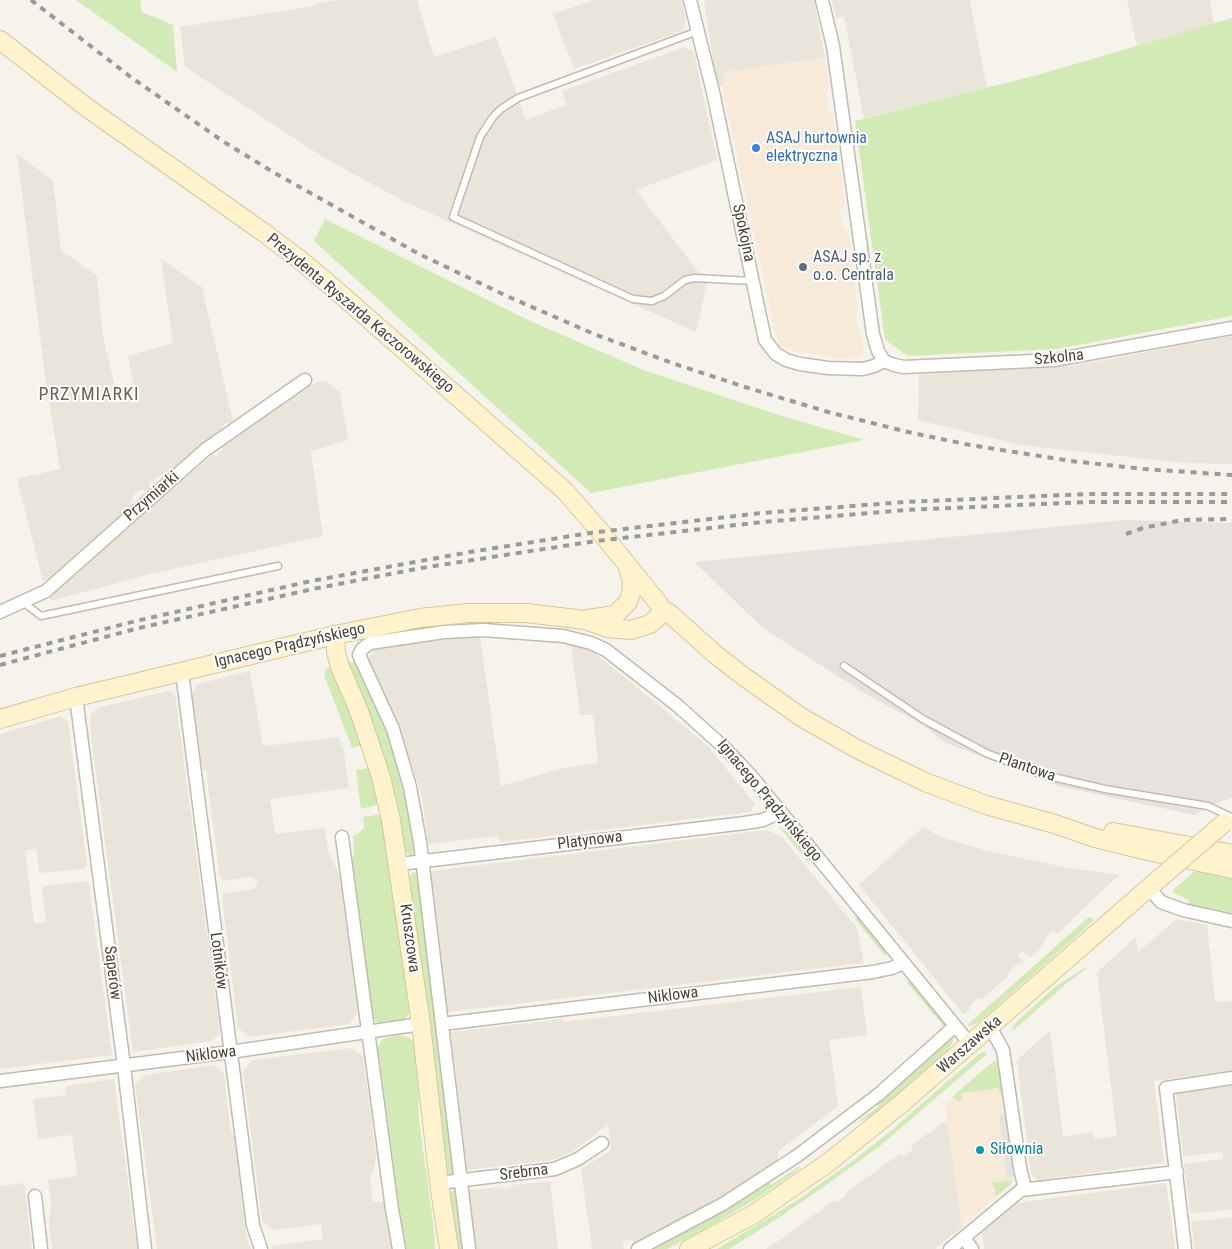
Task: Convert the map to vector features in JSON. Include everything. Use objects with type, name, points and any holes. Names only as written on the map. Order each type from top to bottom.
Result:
[{"type":"main road","name":"Prezydenta Ryszarda Kaczorowskiego","points":[[0,40],[79,102],[263,232],[318,275],[553,480],[594,524],[658,605],[669,612],[716,655],[769,696],[852,746],[925,782],[986,805],[1055,824]]},
{"type":"main road","points":[[615,615],[628,602],[631,593],[632,581],[626,565]]},
{"type":"main road","name":"Ignacego Prądzyńskiego","points":[[0,719],[76,697],[395,622],[468,614],[526,613],[585,620],[608,628],[631,630],[650,624],[659,616],[658,605],[585,620]]},
{"type":"main road","name":"Kruszcowa","points":[[335,635],[336,652],[340,667],[359,710],[381,777],[391,820],[399,864],[421,1024],[438,1183],[449,1249]]},
{"type":"main road","name":"Warszawska","points":[[689,1249],[754,1214],[829,1162],[901,1104],[1229,819]]},
{"type":"main road","points":[[1055,824],[1152,838],[1232,854]]},
{"type":"main road","points":[[1055,824],[1095,838],[1148,852],[1232,869]]},
{"type":"street","name":"Spokojna","points":[[690,0],[699,30],[765,340],[776,354],[786,360],[828,368],[863,369],[884,361]]},
{"type":"street","points":[[822,0],[833,46],[873,334],[884,361]]},
{"type":"street","name":"Szkolna","points":[[884,361],[904,367],[1054,360],[1232,328]]},
{"type":"street","name":"Przymiarki","points":[[0,612],[46,591],[205,450],[305,380]]},
{"type":"street","name":"Ignacego Prądzyńskiego","points":[[422,860],[414,804],[393,729],[359,655],[362,649],[370,643],[396,638],[444,632],[492,631],[563,636],[600,646],[665,695],[710,733],[753,778],[970,1044]]},
{"type":"street","name":"Lotników","points":[[182,672],[253,1225],[261,1249]]},
{"type":"street","name":"Saperów","points":[[76,697],[124,1066],[145,1249]]},
{"type":"street","name":"Platynowa","points":[[399,864],[750,823],[763,820],[780,812]]},
{"type":"street","points":[[342,837],[399,1249]]},
{"type":"street","points":[[422,860],[469,1249]]},
{"type":"street","points":[[1155,883],[1161,902],[1183,910],[1232,921]]},
{"type":"street","name":"Niklowa","points":[[442,1024],[873,972],[892,968],[903,963]]},
{"type":"street","name":"Niklowa","points":[[0,1081],[230,1052],[421,1024]]},
{"type":"street","points":[[638,1249],[723,1204],[797,1156],[879,1094],[955,1026]]},
{"type":"street","points":[[990,1027],[1004,1050],[1020,1168],[1026,1189]]},
{"type":"street","points":[[1185,1249],[1166,1088],[1232,1078]]},
{"type":"street","name":"Srebrna","points":[[438,1183],[555,1169],[578,1160],[602,1143]]},
{"type":"street","points":[[950,1249],[1021,1190],[1177,1172]]},
{"type":"street","points":[[35,1196],[41,1249]]},
{"type":"street","points":[[964,1238],[972,1249]]},
{"type":"lane","points":[[699,30],[518,98],[501,109],[493,117],[480,137],[453,217],[634,299],[652,301],[664,296],[685,280],[694,278],[752,281]]},
{"type":"lane","points":[[23,602],[41,616],[278,566]]},
{"type":"lane","name":"Plantowa","points":[[844,666],[923,719],[986,753],[1040,774],[1106,789],[1208,806],[1229,819]]},
{"type":"shaded area","points":[[339,0],[417,0],[434,57],[496,37],[526,120],[566,105],[562,91],[685,47],[694,52],[717,160],[636,190],[699,273],[709,274],[696,332],[405,202],[323,157],[185,67],[180,27],[314,6],[319,3]]},
{"type":"shaded area","points":[[594,0],[681,0],[686,21],[682,31],[574,69],[553,14]]},
{"type":"shaded area","points":[[704,0],[814,0],[825,58],[725,72],[724,86],[717,87]]},
{"type":"shaded area","points":[[832,0],[970,0],[987,89],[864,118],[844,17],[836,18]]},
{"type":"shaded area","points":[[1127,0],[1210,0],[1214,24],[1137,46]]},
{"type":"shaded area","points":[[825,58],[829,88],[826,94],[829,110],[833,114],[845,205],[840,211],[842,227],[849,233],[858,311],[856,316],[864,350],[861,356],[855,359],[794,351],[780,344],[775,332],[722,86],[724,86],[723,79],[726,78],[725,72]]},
{"type":"shaded area","points":[[17,154],[53,181],[61,250],[97,276],[103,337],[118,399],[136,395],[128,356],[173,343],[161,259],[202,287],[233,421],[223,425],[222,431],[169,472],[168,470],[149,484],[151,489],[147,492],[142,489],[134,493],[130,508],[51,578],[43,581],[17,479],[60,469],[45,376]]},
{"type":"shaded area","points":[[1232,336],[1232,464],[1184,463],[1020,445],[918,420],[919,374],[1071,366]]},
{"type":"shaded area","points":[[326,381],[340,392],[348,440],[311,451],[323,536],[150,574],[51,601],[48,595],[116,535],[119,535],[126,529],[127,524],[214,454],[216,457],[223,449],[222,445],[284,398],[315,383]]},
{"type":"shaded area","points":[[1125,520],[1232,523],[1232,798],[1208,806],[1195,815],[1058,786],[946,743],[918,722],[869,696],[764,629],[694,562]]},
{"type":"shaded area","points":[[480,637],[501,786],[560,769],[598,763],[593,714],[580,715],[571,644],[589,648],[707,745],[755,804],[751,812],[500,842],[498,836],[428,844],[422,797],[403,738],[393,711],[368,658],[375,649],[411,642]]},
{"type":"shaded area","points":[[250,671],[263,746],[339,737],[344,751],[349,788],[270,799],[275,834],[325,828],[328,851],[339,874],[358,1012],[349,1024],[249,1037],[238,1028],[222,897],[225,893],[254,889],[258,880],[249,877],[224,881],[220,877],[206,771],[201,769],[192,694],[198,684]]},
{"type":"shaded area","points":[[168,691],[175,695],[220,1033],[212,1041],[133,1052],[91,736],[90,715],[97,708]]},
{"type":"shaded area","points":[[61,716],[68,721],[87,865],[84,869],[43,873],[39,871],[36,849],[25,850],[34,923],[46,922],[42,889],[44,886],[85,881],[89,883],[112,1055],[0,1069],[0,734]]},
{"type":"shaded area","points":[[923,827],[939,836],[983,850],[1069,868],[1119,875],[1057,934],[1053,931],[1049,934],[1040,948],[1030,957],[1022,951],[1017,955],[1024,962],[1014,967],[1007,977],[982,999],[977,999],[964,1015],[859,885]]},
{"type":"shaded area","points":[[767,830],[782,837],[857,928],[864,963],[448,1012],[431,871]]},
{"type":"shaded area","points":[[1176,919],[1207,925],[1215,1002],[1232,1001],[1232,1070],[1154,1081],[1164,1163],[1038,1180],[1031,1174],[1017,1060],[1050,1030],[1063,1137],[1093,1132],[1094,1139],[1117,1136],[1097,972],[1136,937],[1138,953]]},
{"type":"shaded area","points":[[861,987],[867,1035],[829,1040],[838,1106],[778,1151],[778,1160],[750,1178],[750,1182],[729,1194],[720,1196],[710,1202],[709,1206],[665,1228],[653,1230],[654,1236],[634,1244],[632,1239],[623,1242],[624,1249],[592,1249],[581,1169],[611,1150],[608,1124],[575,1150],[554,1160],[467,1170],[451,1032],[562,1019],[563,1022]]},
{"type":"shaded area","points":[[352,1048],[363,1056],[376,1153],[374,1169],[370,1178],[373,1202],[388,1202],[394,1249],[272,1249],[272,1246],[323,1239],[321,1224],[273,1230],[262,1221],[243,1072],[252,1060]]},
{"type":"shaded area","points":[[995,1060],[998,1063],[1005,1114],[999,1115],[1007,1178],[1012,1177],[1013,1180],[1010,1185],[962,1227],[945,1104]]},
{"type":"shaded area","points":[[214,1065],[224,1074],[247,1239],[251,1249],[157,1249],[135,1084],[145,1075]]},
{"type":"shaded area","points":[[114,1079],[137,1249],[52,1249],[49,1222],[51,1204],[48,1180],[77,1176],[77,1172],[72,1135],[38,1139],[33,1099],[66,1095],[66,1086]]},
{"type":"shaded area","points":[[1232,1083],[1232,1209],[1191,1214],[1184,1164],[1223,1159],[1223,1152],[1183,1156],[1176,1096],[1181,1089]]},
{"type":"shaded area","points":[[1008,1113],[1016,1177],[1007,1178],[999,1115]]},
{"type":"shaded area","points":[[947,1120],[962,1227],[935,1249],[766,1249],[833,1201],[836,1202],[846,1196],[846,1193],[895,1157],[901,1153],[904,1156],[912,1150],[912,1145]]},
{"type":"shaded area","points":[[550,1181],[558,1249],[476,1249],[469,1190],[502,1187],[503,1189],[511,1188],[511,1185]]},
{"type":"shaded area","points":[[24,1183],[32,1249],[0,1249],[0,1186]]},
{"type":"shaded area","points":[[1166,1183],[1175,1249],[984,1249],[982,1231],[1016,1203]]},
{"type":"shaded area","points":[[1232,1217],[1232,1249],[1195,1249],[1191,1222]]},
{"type":"green space","points":[[76,0],[140,0],[142,12],[173,25],[177,72]]},
{"type":"green space","points":[[1232,18],[1232,316],[1057,349],[908,356],[885,340],[855,121],[1041,74]]},
{"type":"green space","points":[[325,219],[530,321],[646,371],[779,415],[864,440],[591,493],[314,241]]},
{"type":"green space","points":[[356,662],[388,729],[406,793],[416,850],[411,856],[403,850],[348,665],[348,663]]},
{"type":"green space","points":[[331,667],[350,707],[361,745],[352,748],[324,675],[326,669]]},
{"type":"green space","points":[[370,768],[380,804],[361,809],[356,770]]},
{"type":"green space","points":[[383,814],[411,1011],[403,1022],[379,1024],[375,1021],[373,1015],[352,860],[354,854],[353,836],[364,828],[363,817]]},
{"type":"green space","points":[[779,827],[788,832],[811,860],[807,861]]},
{"type":"green space","points":[[1196,870],[1232,877],[1232,915],[1188,905],[1189,900],[1174,893],[1173,890]]},
{"type":"green space","points":[[414,872],[419,876],[454,1174],[450,1177],[448,1175],[408,877]]},
{"type":"green space","points":[[858,917],[884,949],[886,957],[855,919]]},
{"type":"green space","points":[[1089,917],[1094,919],[1090,924],[978,1023],[970,1026],[967,1025]]},
{"type":"green space","points":[[1085,968],[1014,1030],[1012,1029],[1017,1021],[1056,986]]},
{"type":"green space","points":[[903,978],[912,984],[945,1024],[946,1029]]},
{"type":"green space","points":[[400,1035],[410,1038],[417,1046],[419,1121],[434,1228],[435,1249],[405,1249],[378,1048],[381,1041],[385,1038]]},
{"type":"green space","points":[[951,1037],[954,1039],[949,1049],[873,1115],[855,1124],[879,1106],[876,1102]]},
{"type":"green space","points":[[985,1051],[987,1054],[880,1146],[766,1226],[729,1249],[717,1249],[796,1201],[855,1159],[979,1054]]},
{"type":"green space","points":[[995,1060],[998,1063],[1002,1096],[998,1088],[961,1093],[961,1101],[958,1101],[953,1096]]},
{"type":"green space","points":[[801,1165],[797,1171],[756,1199],[705,1229],[667,1249],[650,1249],[768,1182],[771,1185]]},
{"type":"green space","points":[[1013,1180],[997,1196],[994,1193],[996,1191],[992,1183]]},
{"type":"green space","points":[[453,1190],[457,1194],[464,1249],[458,1249],[450,1194]]},
{"type":"railway","points":[[31,0],[132,78],[224,142],[273,172],[419,254],[509,297],[594,334],[672,363],[745,387],[828,412],[908,432],[970,445],[1071,461],[1144,469],[1232,475]]},
{"type":"railway","points":[[0,656],[136,621],[311,581],[470,552],[590,533],[761,513],[905,502],[1087,494],[1232,494]]},
{"type":"railway","points":[[0,665],[139,628],[313,589],[421,568],[596,541],[763,522],[905,510],[1088,502],[1232,502]]},
{"type":"railway","points":[[1126,534],[1143,528],[1182,520],[1232,519]]},
{"type":"place","name":"ASAJ hurtownia elektryczna","points":[[756,148]]},
{"type":"place","name":"ASAJ sp. z o.o. Centrala","points":[[803,267]]},
{"type":"place","name":"Siłownia","points":[[980,1150]]},
{"type":"district","name":"PRZYMIARKI","points":[[89,395]]}]
